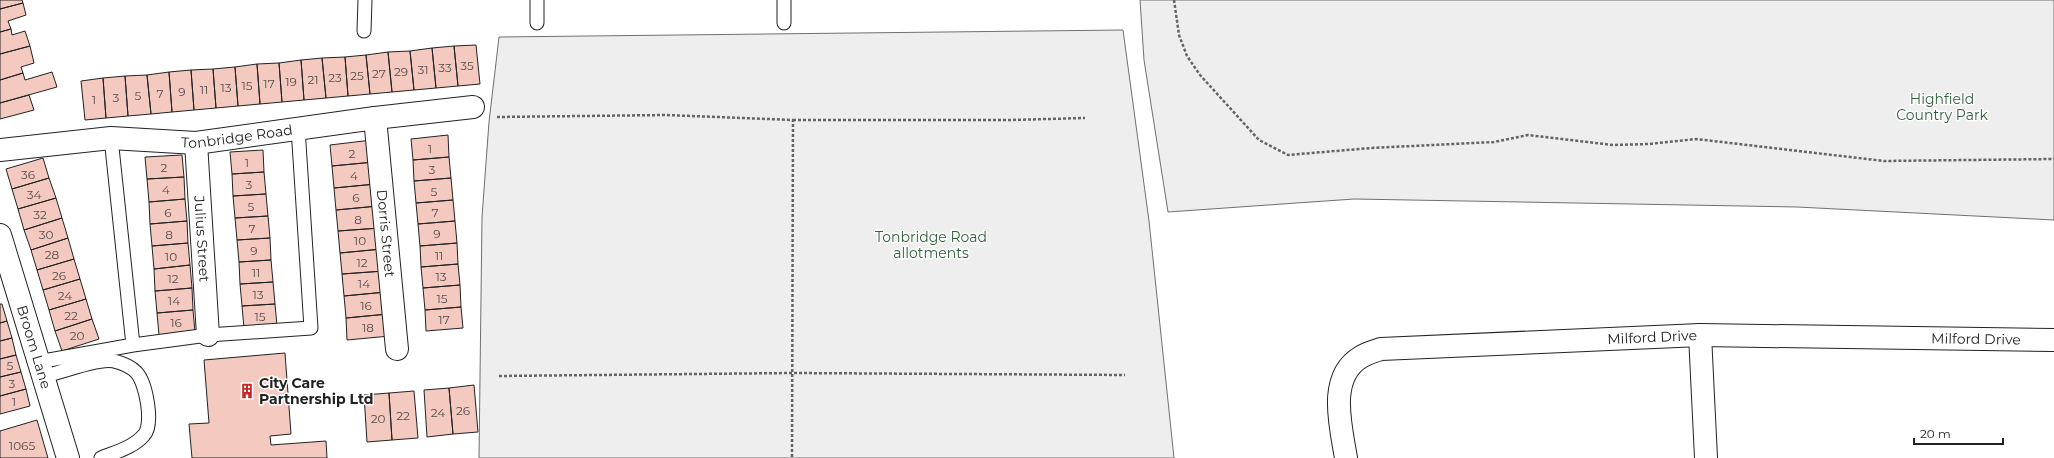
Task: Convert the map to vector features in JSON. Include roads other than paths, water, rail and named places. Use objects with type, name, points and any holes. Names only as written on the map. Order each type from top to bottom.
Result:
[{"type":"street","name":"Tonbridge Road","points":[[0,150],[111,138],[196,143],[298,128],[473,107]]},
{"type":"street","name":"Dorris Street","points":[[375,118],[397,349]]},
{"type":"street","name":"Julius Street","points":[[196,143],[208,335]]},
{"type":"street","name":"Broom Lane","points":[[0,235],[68,458]]},
{"type":"street","name":"Milford Drive","points":[[1346,458],[1338,406],[1340,389],[1348,370],[1360,357],[1381,349],[1700,335],[2054,340]]},
{"type":"street","points":[[1700,335],[1706,458]]},
{"type":"lane","points":[[364,31],[365,0]]},
{"type":"lane","points":[[537,0],[537,23]]},
{"type":"lane","points":[[784,0],[784,23]]},
{"type":"lane","points":[[40,370],[133,345],[208,335],[311,328],[298,128]]},
{"type":"lane","points":[[111,138],[133,345]]},
{"type":"lane","points":[[40,370],[112,360],[125,364],[137,373],[144,389],[150,416],[145,434],[131,446],[101,458]]},
{"type":"place","name":"City Care Partnership Ltd","points":[[247,391]]},
{"type":"park label","name":"Highfield Country Park","points":[[1942,108]]},
{"type":"park label","name":"Tonbridge Road allotments","points":[[931,246]]}]
